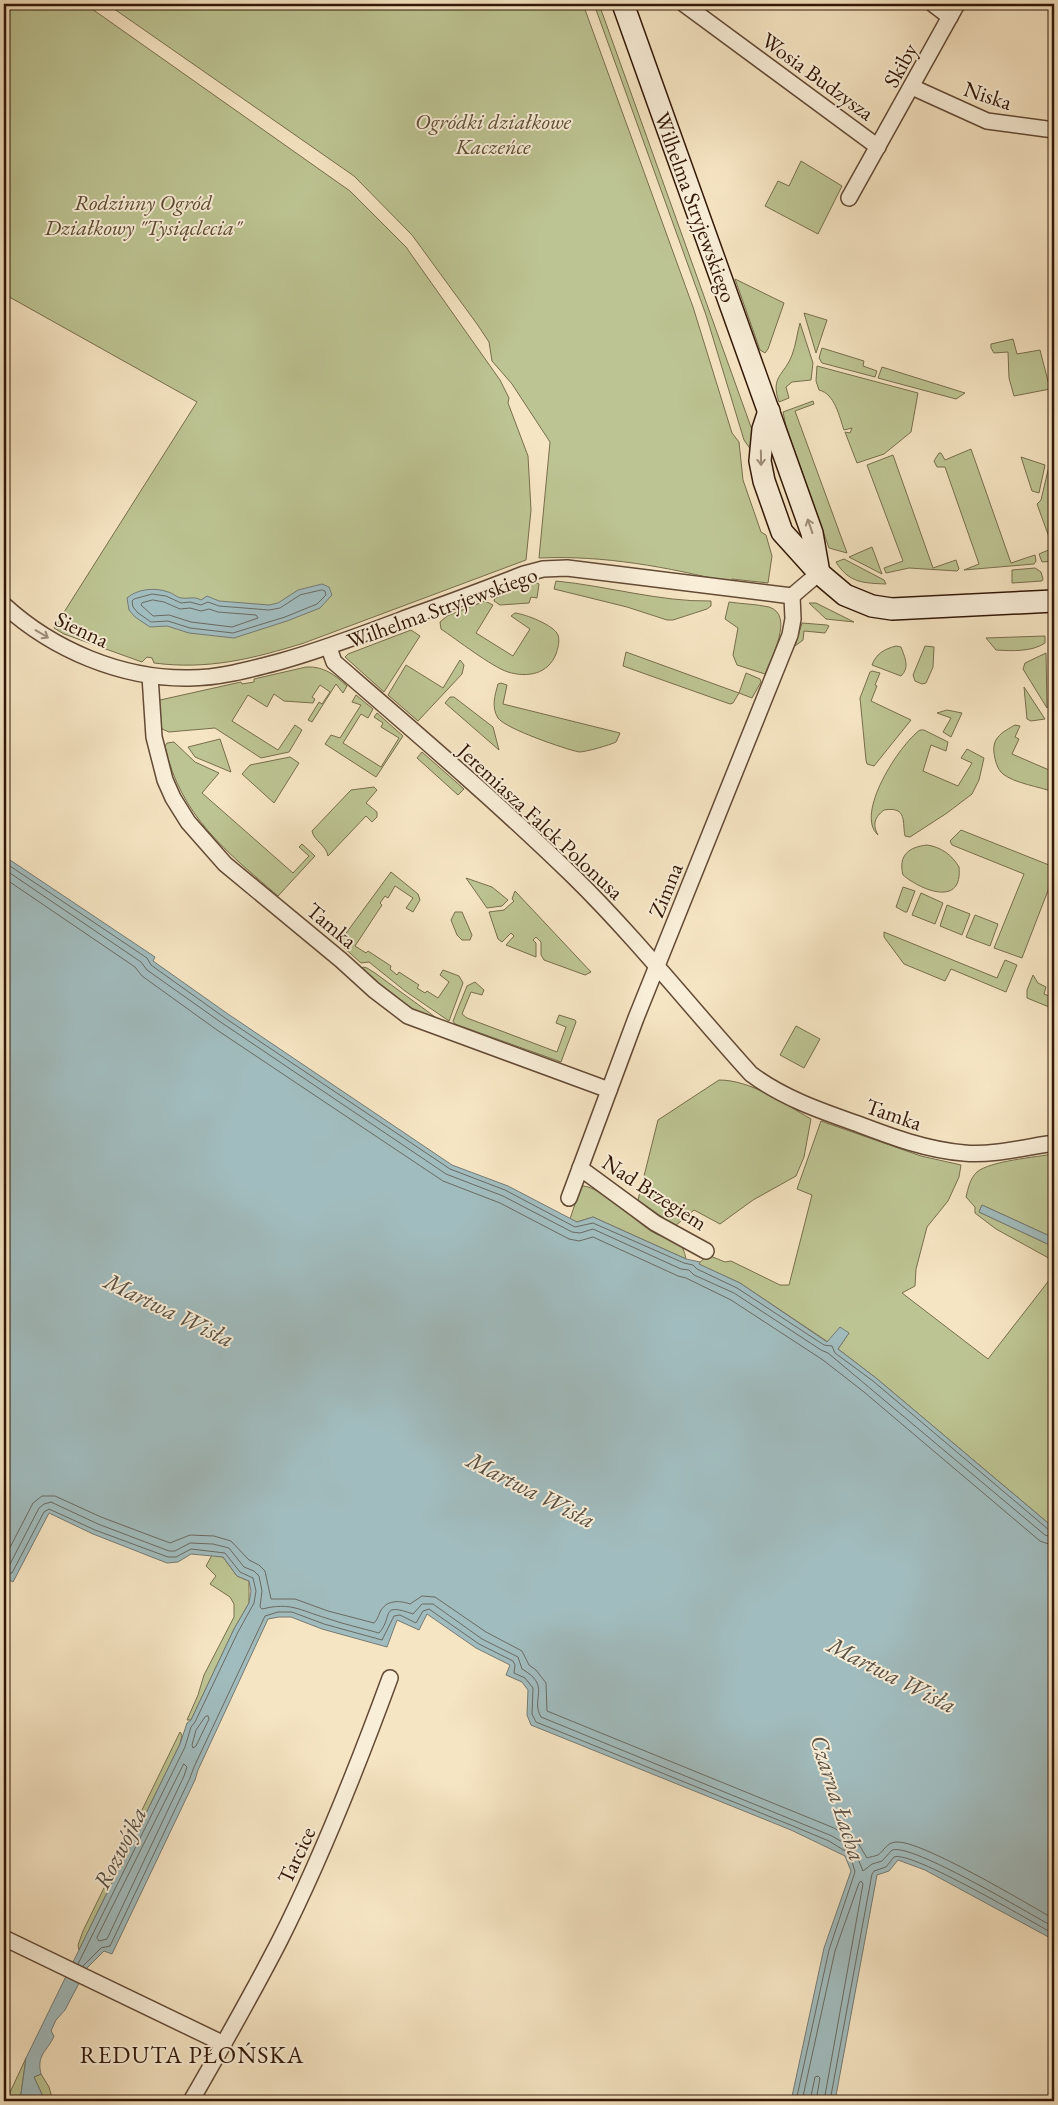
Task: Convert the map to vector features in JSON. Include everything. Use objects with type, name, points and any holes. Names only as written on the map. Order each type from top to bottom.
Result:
[{"type":"street","name":"Wilhelma Stryjewskiego","points":[[623,4],[812,534],[819,573]]},
{"type":"street","name":"Wosia Budzysza","points":[[684,4],[878,147]]},
{"type":"street","points":[[933,4],[954,10]]},
{"type":"street","name":"Skiby","points":[[849,198],[954,10]]},
{"type":"street","name":"Niska","points":[[912,87],[987,121],[1054,130]]},
{"type":"street","points":[[769,411],[763,429],[760,461],[764,481],[782,532],[819,573],[845,595],[860,602],[892,609],[1054,601]]},
{"type":"street","name":"Wilhelma Stryjewskiego","points":[[150,676],[206,678],[258,667],[329,648],[524,574],[543,569],[567,568],[792,596]]},
{"type":"street","points":[[792,596],[819,573]]},
{"type":"street","name":"Zimna","points":[[569,1198],[608,1090],[790,635],[793,619],[792,596]]},
{"type":"street","name":"Sienna","points":[[4,605],[22,622],[73,651],[96,661],[150,676]]},
{"type":"street","name":"Jeremiasza Falck Polonusa","points":[[329,648],[334,662],[473,784],[616,920],[736,1058]]},
{"type":"street","name":"Tamka","points":[[150,676],[154,737],[165,780],[173,798],[188,822],[225,864],[342,960],[374,990],[408,1016],[608,1090]]},
{"type":"street","name":"Tamka","points":[[736,1058],[751,1074],[782,1095],[851,1122],[933,1149],[968,1154],[1054,1143]]},
{"type":"street","name":"Nad Brzegiem","points":[[580,1168],[655,1223],[706,1251]]},
{"type":"street","name":"Tarcice","points":[[191,2101],[279,1942],[323,1848],[357,1768],[390,1678]]},
{"type":"street","points":[[7,1937],[224,2044]]},
{"type":"green space","name":"Rodzinny Ogród Działkowy \"Tysiąclecia\"","points":[[4,4],[85,4],[350,191],[406,247],[500,380],[509,398],[508,403],[528,456],[531,510],[526,560],[304,643],[230,662],[174,665],[154,663],[152,658],[147,657],[142,662],[64,634],[54,628],[197,402],[4,294]]},
{"type":"green space","name":"Ogródki działkowe Kaczeńce","points":[[107,4],[583,4],[693,307],[732,433],[739,442],[743,480],[761,532],[766,535],[772,556],[768,583],[732,579],[731,583],[659,567],[611,560],[539,558],[550,442],[512,384],[492,361],[489,342],[477,324],[412,235],[354,176]]},
{"type":"green space","points":[[594,4],[599,4],[756,441],[751,450],[744,440],[706,315]]},
{"type":"green space","points":[[801,161],[842,186],[818,234],[765,206],[778,181],[789,186]]},
{"type":"green space","points":[[735,279],[784,303],[765,353],[760,350]]},
{"type":"green space","points":[[804,313],[827,320],[816,353]]},
{"type":"green space","points":[[800,323],[813,363],[811,380],[792,382],[786,387],[789,398],[779,402],[776,387],[777,381],[792,355]]},
{"type":"green space","points":[[1013,339],[1017,354],[1040,350],[1050,389],[1014,396],[1009,378],[1008,352],[994,353],[991,348],[991,344]]},
{"type":"green space","points":[[822,348],[864,361],[863,366],[877,371],[875,377],[822,363],[819,358]]},
{"type":"green space","points":[[817,366],[918,393],[911,432],[884,454],[857,463],[845,432],[850,433],[852,428],[844,430],[833,401],[824,392],[819,390],[816,381]]},
{"type":"green space","points":[[882,367],[965,393],[956,399],[878,378]]},
{"type":"green space","points":[[813,401],[814,404],[795,411],[847,553],[829,548],[786,426],[783,412]]},
{"type":"green space","points":[[971,449],[1011,563],[1035,555],[1036,561],[1034,564],[964,570],[979,564],[945,467],[937,467],[934,461],[939,453],[941,453],[945,460]]},
{"type":"green space","points":[[893,455],[933,568],[956,560],[959,569],[957,571],[909,568],[886,573],[884,568],[903,561],[867,465]]},
{"type":"green space","points":[[1021,457],[1045,465],[1039,493],[1032,491]]},
{"type":"green space","points":[[1049,466],[1054,468],[1054,561],[1042,562],[1039,554],[1053,548],[1037,504],[1041,500]]},
{"type":"green space","points":[[872,547],[882,574],[849,557]]},
{"type":"green space","points":[[844,559],[884,580],[886,584],[864,582],[851,578],[836,562]]},
{"type":"green space","points":[[1035,568],[1041,572],[1042,581],[1012,583],[1012,570]]},
{"type":"green space","points":[[556,581],[673,599],[711,601],[711,606],[673,620],[667,620],[627,607],[554,589]]},
{"type":"green space","points":[[535,582],[539,584],[537,598],[531,597],[529,603],[500,605],[494,601],[495,598]]},
{"type":"green space","points":[[485,601],[493,605],[476,633],[513,656],[530,629],[511,616],[515,613],[539,621],[555,631],[559,637],[558,647],[548,666],[543,670],[530,674],[523,675],[508,672],[484,659],[441,629],[440,622],[447,616]]},
{"type":"green space","points":[[729,602],[769,607],[777,612],[781,627],[779,638],[765,674],[737,665],[733,655],[738,628],[725,619]]},
{"type":"green space","points":[[809,603],[816,603],[854,622],[826,619]]},
{"type":"green space","points":[[802,623],[829,626],[825,633],[804,631],[803,640],[795,646]]},
{"type":"green space","points":[[411,630],[420,636],[384,692],[345,657],[348,654]]},
{"type":"green space","points":[[1045,636],[1045,643],[1040,646],[1015,651],[996,650],[986,638]]},
{"type":"green space","points":[[896,646],[901,647],[906,662],[904,673],[901,676],[872,665],[881,653]]},
{"type":"green space","points":[[925,646],[934,647],[933,667],[926,683],[922,684],[915,681],[913,675]]},
{"type":"green space","points":[[626,652],[739,693],[733,703],[730,704],[623,666]]},
{"type":"green space","points":[[1046,653],[1047,708],[1023,669],[1025,663]]},
{"type":"green space","points":[[460,660],[464,665],[462,674],[418,721],[388,695],[406,665],[443,688]]},
{"type":"green space","points":[[306,667],[318,668],[329,672],[347,686],[343,693],[336,684],[312,722],[308,720],[319,702],[322,704],[330,692],[320,685],[312,697],[315,699],[313,703],[284,701],[274,694],[267,707],[248,695],[232,721],[278,750],[295,725],[302,730],[289,752],[261,758],[215,728],[169,732],[162,729],[158,711],[158,702],[160,700],[241,682],[242,684],[254,682],[254,679]]},
{"type":"green space","points":[[872,671],[880,673],[871,701],[911,720],[874,766],[867,764],[866,760],[860,698]]},
{"type":"green space","points":[[746,673],[760,679],[761,682],[752,698],[739,693]]},
{"type":"green space","points":[[498,684],[507,685],[503,704],[620,733],[616,742],[579,752],[549,743],[512,728],[498,718],[495,710],[496,692]]},
{"type":"green space","points":[[1024,687],[1045,719],[1031,721],[1027,719]]},
{"type":"green space","points":[[356,695],[373,709],[368,718],[361,714],[343,743],[381,767],[399,738],[381,727],[383,723],[374,717],[377,713],[403,736],[376,777],[325,744],[331,735],[340,738],[361,705],[352,702]]},
{"type":"green space","points":[[450,697],[454,697],[493,727],[499,750],[445,703]]},
{"type":"green space","points":[[947,710],[962,713],[951,737],[943,732],[951,718],[937,713]]},
{"type":"green space","points":[[1015,725],[1020,726],[1015,737],[1019,739],[1012,754],[1049,770],[1054,759],[1054,792],[1014,780],[999,770],[994,756],[995,743],[999,736]]},
{"type":"green space","points":[[920,730],[924,730],[948,742],[946,751],[931,745],[923,771],[958,786],[972,763],[961,758],[967,749],[984,758],[979,780],[972,794],[910,837],[905,836],[900,813],[892,809],[884,810],[875,821],[878,835],[872,825],[875,796],[882,780],[902,749]]},
{"type":"green space","points":[[220,739],[231,772],[195,757],[188,747]]},
{"type":"green space","points":[[174,742],[195,762],[219,773],[202,793],[293,873],[309,856],[299,847],[302,844],[315,856],[278,896],[224,848],[194,813],[172,771],[165,746],[167,743]]},
{"type":"green space","points":[[422,752],[464,789],[458,795],[417,758]]},
{"type":"green space","points":[[290,757],[299,763],[274,803],[242,774],[250,765]]},
{"type":"green space","points":[[374,787],[377,790],[366,803],[377,812],[377,817],[372,822],[366,816],[328,856],[312,831],[351,790]]},
{"type":"green space","points":[[961,830],[1054,867],[1054,875],[1022,958],[994,948],[1024,874],[952,845],[950,841]]},
{"type":"green space","points":[[927,845],[946,852],[959,867],[959,879],[955,887],[948,891],[930,890],[903,875],[902,862],[906,853]]},
{"type":"green space","points":[[391,872],[418,894],[420,900],[413,912],[406,908],[413,898],[395,886],[388,898],[385,896],[380,903],[382,905],[355,946],[366,953],[368,951],[391,966],[390,969],[397,975],[399,972],[419,985],[417,988],[425,993],[427,991],[438,998],[449,982],[440,975],[443,970],[459,976],[463,983],[449,1021],[405,991],[369,962],[361,963],[342,946],[344,936]]},
{"type":"green space","points":[[466,878],[492,887],[508,900],[502,906],[487,908]]},
{"type":"green space","points":[[903,887],[915,891],[907,912],[896,907]]},
{"type":"green space","points":[[515,891],[591,972],[585,975],[544,960],[541,955],[541,942],[536,937],[533,940],[536,943],[536,957],[506,945],[514,936],[511,933],[502,942],[498,939],[489,912],[504,910],[514,901],[512,899]]},
{"type":"green space","points":[[921,893],[943,903],[935,924],[912,915]]},
{"type":"green space","points":[[947,905],[970,914],[962,935],[940,926]]},
{"type":"green space","points":[[455,912],[462,912],[472,935],[470,940],[462,940],[457,935],[451,920]]},
{"type":"green space","points":[[975,915],[998,924],[990,946],[966,937]]},
{"type":"green space","points":[[884,932],[997,978],[1005,960],[1017,965],[1006,992],[951,969],[945,981],[904,964],[884,937]]},
{"type":"green space","points":[[363,967],[375,973],[442,1022],[418,1013],[398,1001],[361,969]]},
{"type":"green space","points":[[1033,975],[1038,983],[1046,987],[1044,994],[1054,998],[1054,1009],[1027,998],[1027,990]]},
{"type":"green space","points":[[475,982],[484,990],[482,995],[471,992],[462,1014],[467,1018],[557,1052],[566,1027],[556,1023],[559,1015],[575,1020],[576,1022],[561,1062],[455,1024],[453,1021],[467,986]]},
{"type":"green space","points":[[796,1026],[820,1039],[804,1068],[780,1055]]},
{"type":"green space","points":[[719,1080],[731,1081],[755,1088],[811,1119],[804,1157],[796,1176],[753,1200],[720,1224],[694,1210],[675,1226],[638,1200],[658,1120]]},
{"type":"green space","points":[[821,1121],[921,1156],[961,1165],[959,1177],[948,1201],[927,1227],[916,1269],[915,1286],[902,1293],[988,1359],[1054,1274],[1054,1528],[876,1378],[838,1349],[849,1333],[828,1342],[740,1283],[698,1264],[708,1255],[725,1262],[731,1261],[780,1285],[789,1285],[812,1195],[797,1189]]},
{"type":"green space","points":[[1054,1154],[1054,1238],[982,1205],[979,1212],[1054,1247],[1054,1261],[996,1229],[975,1213],[975,1207],[966,1197],[973,1177],[983,1168],[1002,1162]]},
{"type":"green space","points":[[583,1186],[599,1192],[651,1231],[680,1245],[686,1259],[593,1217],[577,1222],[570,1219],[580,1189]]},
{"type":"green space","points":[[212,1555],[223,1557],[237,1576],[249,1581],[249,1603],[234,1629],[191,1720],[187,1720],[204,1675],[234,1617],[234,1604],[230,1597],[210,1584],[216,1576],[206,1566]]},
{"type":"green space","points":[[180,1732],[182,1735],[180,1744],[79,1950],[78,1945],[83,1931]]},
{"type":"green space","points":[[26,2058],[20,2101],[6,2101]]},
{"type":"green space","points":[[41,2074],[49,2087],[53,2101],[45,2101],[34,2077]]},
{"type":"water","points":[[322,584],[329,587],[332,595],[320,608],[234,638],[189,633],[167,626],[150,627],[135,617],[129,610],[127,598],[141,591],[163,590],[180,598],[201,600],[207,596],[219,601],[269,605],[278,603],[298,590]]},
{"type":"water","points":[[4,856],[155,957],[153,961],[228,1014],[452,1165],[508,1186],[577,1222],[593,1217],[686,1259],[700,1262],[699,1264],[740,1283],[827,1342],[840,1327],[849,1333],[838,1349],[876,1378],[1054,1528],[1054,1940],[925,1870],[898,1860],[889,1871],[877,1875],[835,2101],[791,2101],[824,1948],[851,1871],[845,1856],[791,1830],[531,1725],[527,1715],[528,1690],[522,1682],[506,1675],[510,1665],[476,1648],[427,1614],[419,1630],[397,1620],[387,1647],[322,1629],[291,1617],[279,1617],[268,1619],[195,1780],[112,1954],[104,1951],[87,1968],[65,2010],[56,2020],[51,2031],[54,2036],[52,2041],[41,2057],[41,2074],[34,2077],[45,2101],[20,2101],[26,2058],[180,1744],[187,1723],[191,1720],[234,1629],[249,1603],[251,1591],[249,1581],[237,1576],[223,1557],[191,1554],[178,1562],[167,1563],[93,1534],[49,1513],[13,1582],[4,1577]]},
{"type":"water","points":[[982,1205],[1054,1238],[1054,1247],[979,1212]]},
{"type":"district","name":"REDUTA PŁOŃSKA","points":[[192,2055]]},
{"type":"water label","name":"Martwa Wisła","points":[[169,1310]]},
{"type":"water label","name":"Martwa Wisła","points":[[531,1490]]},
{"type":"water label","name":"Martwa Wisła","points":[[892,1675]]},
{"type":"water label","name":"Czarna Łacha","points":[[838,1798]]},
{"type":"water label","name":"Rozwójka","points":[[120,1848]]}]
